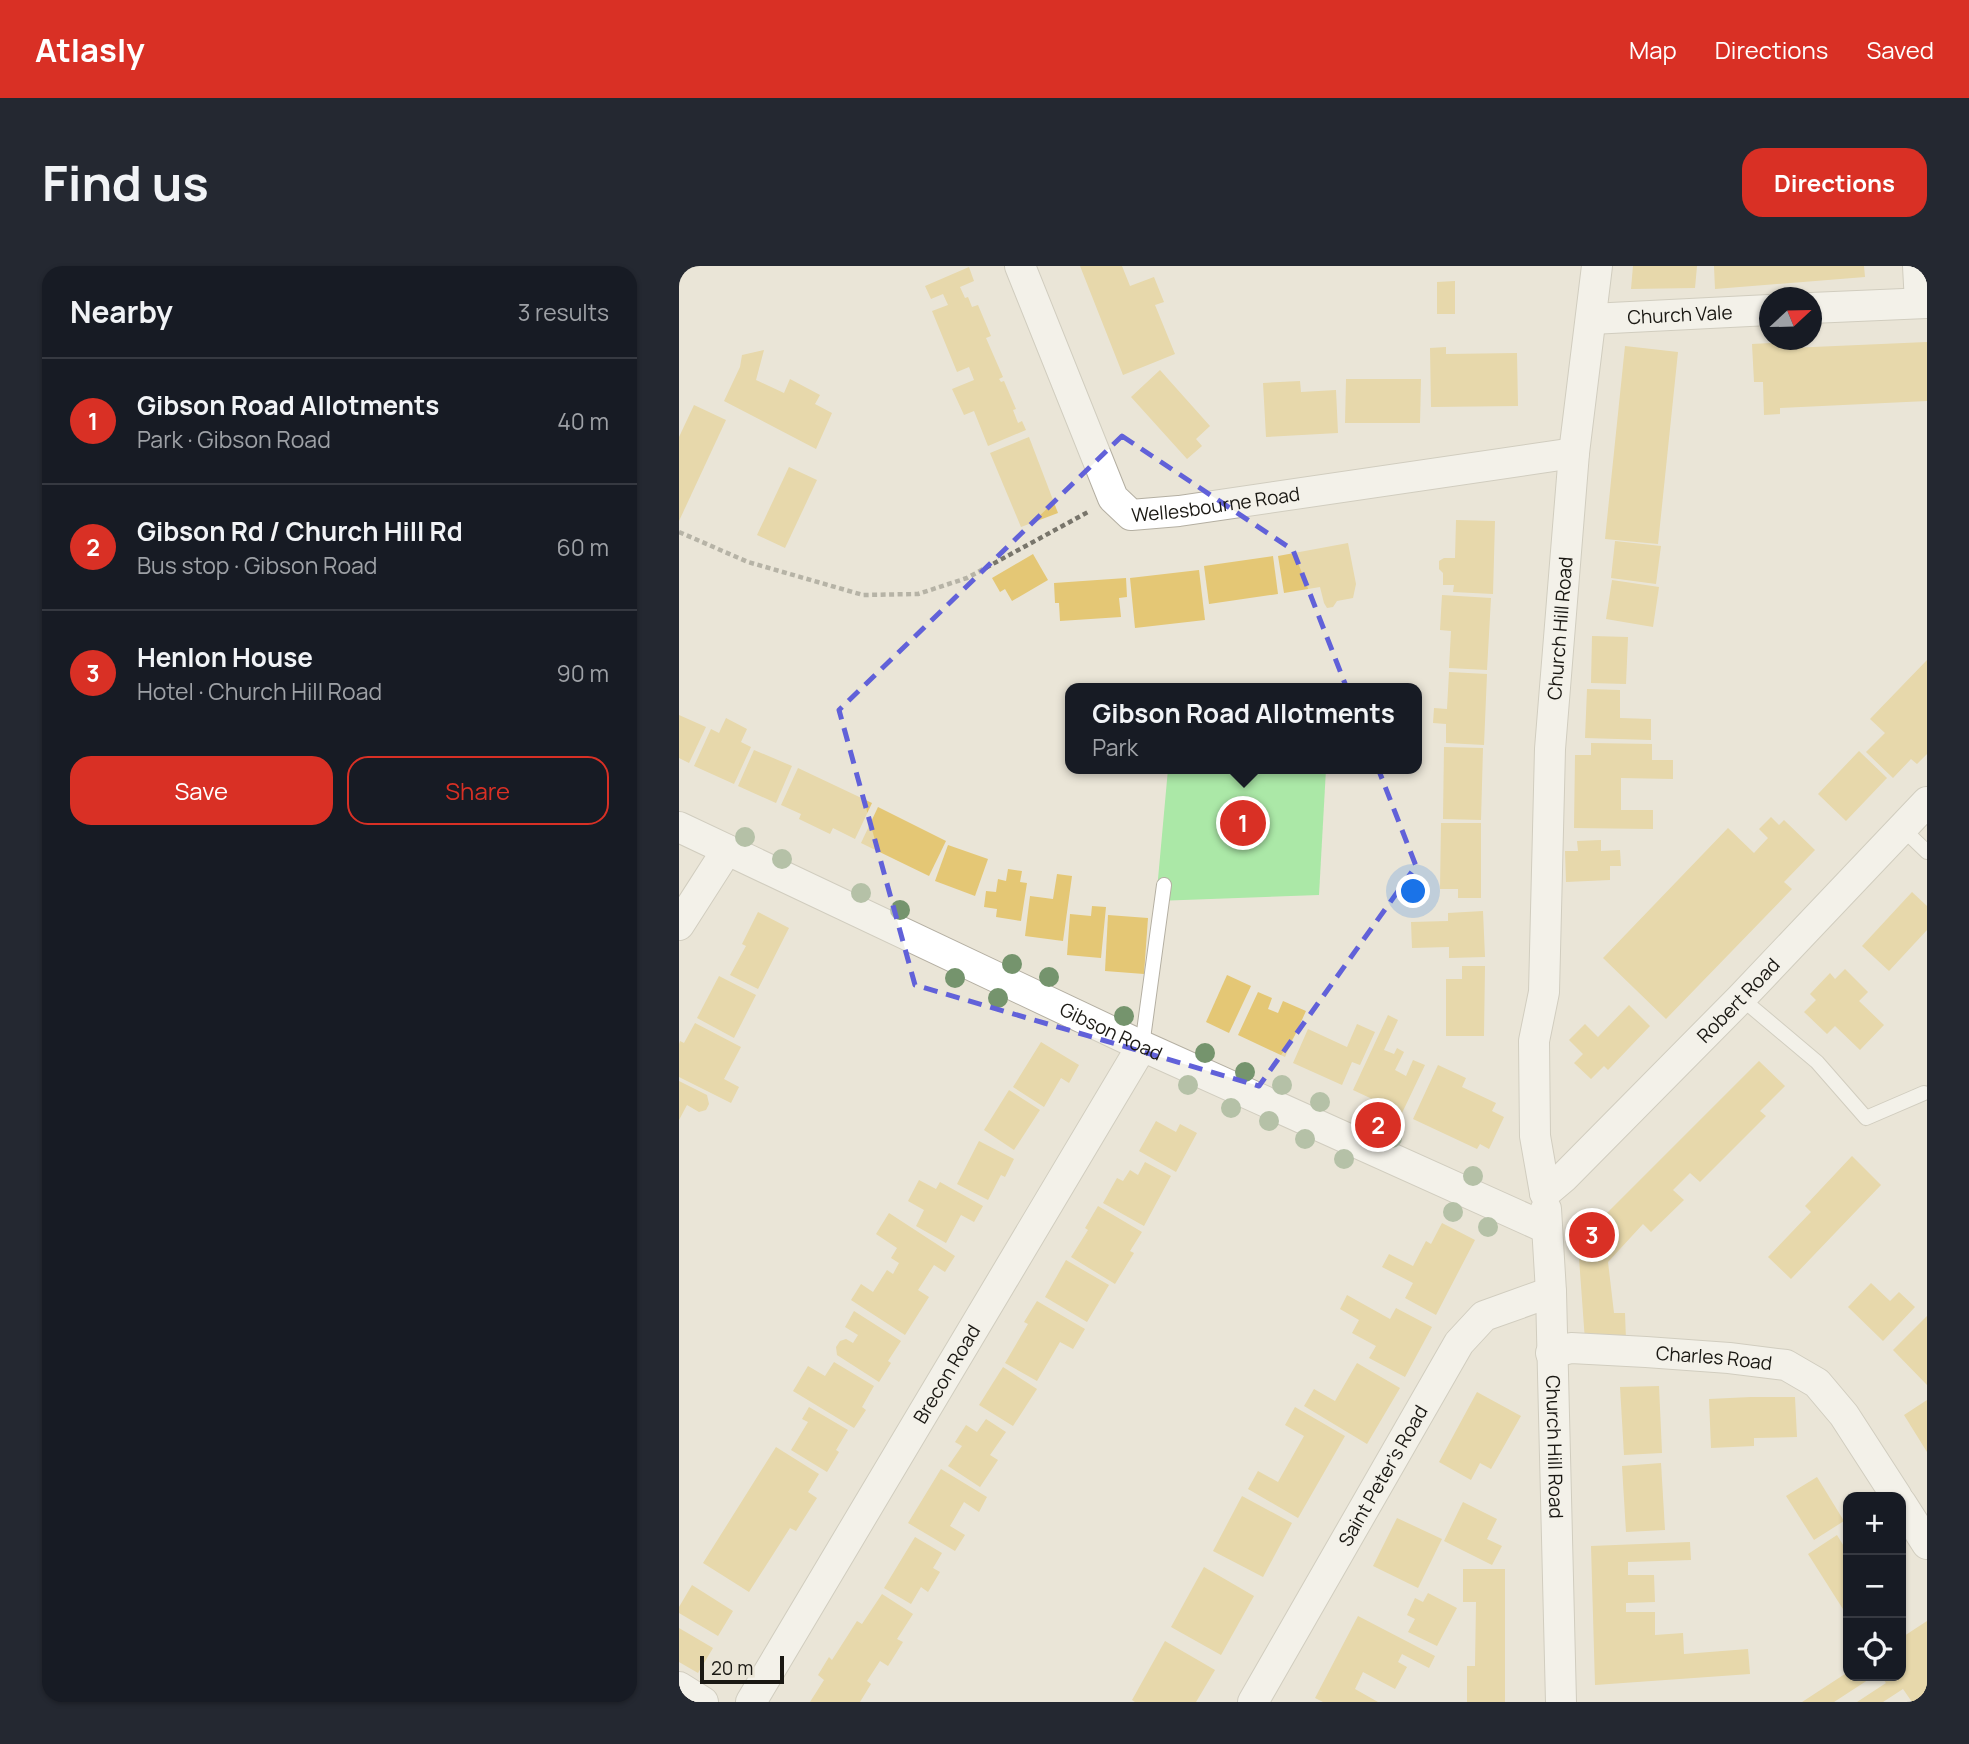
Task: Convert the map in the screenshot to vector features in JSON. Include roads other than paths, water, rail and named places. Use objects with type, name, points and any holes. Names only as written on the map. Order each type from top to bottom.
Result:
[{"type":"street","name":"Wellesbourne Road","points":[[1020,266],[1113,498],[1131,515],[1179,511],[1574,453]]},
{"type":"street","name":"Church Hill Road","points":[[1561,1702],[1551,1292],[1545,1193],[1535,1136],[1534,1041],[1544,992],[1550,750],[1574,453],[1597,266]]},
{"type":"street","points":[[1822,308],[1923,303],[1918,266]]},
{"type":"street","name":"Church Vale","points":[[1591,319],[1759,311]]},
{"type":"street","name":"Robert Road","points":[[1545,1193],[1741,998],[1927,802]]},
{"type":"street","name":"Gibson Road","points":[[679,827],[1142,1046],[1546,1228]]},
{"type":"street","points":[[679,925],[727,850]]},
{"type":"street","name":"Brecon Road","points":[[751,1702],[1142,1046]]},
{"type":"street","name":"Saint Peter's Road","points":[[1252,1702],[1459,1343],[1484,1316],[1551,1292]]},
{"type":"street","name":"Charles Road","points":[[1551,1353],[1571,1348],[1633,1351],[1786,1365],[1817,1383],[1844,1415],[1894,1492]]},
{"type":"street","points":[[1906,1511],[1927,1544]]},
{"type":"street","points":[[679,1687],[703,1702]]},
{"type":"lane","points":[[1902,828],[1927,852]]},
{"type":"lane","points":[[1142,1046],[1164,885]]},
{"type":"lane","points":[[1741,998],[1817,1062],[1866,1118],[1924,1093]]},
{"type":"place","name":"Gibson Road Allotments","points":[[1243,823]]},
{"type":"place","name":"Gibson Rd / Church Hill Rd","points":[[1378,1125]]},
{"type":"place","name":"Henlon House","points":[[1592,1235]]}]
